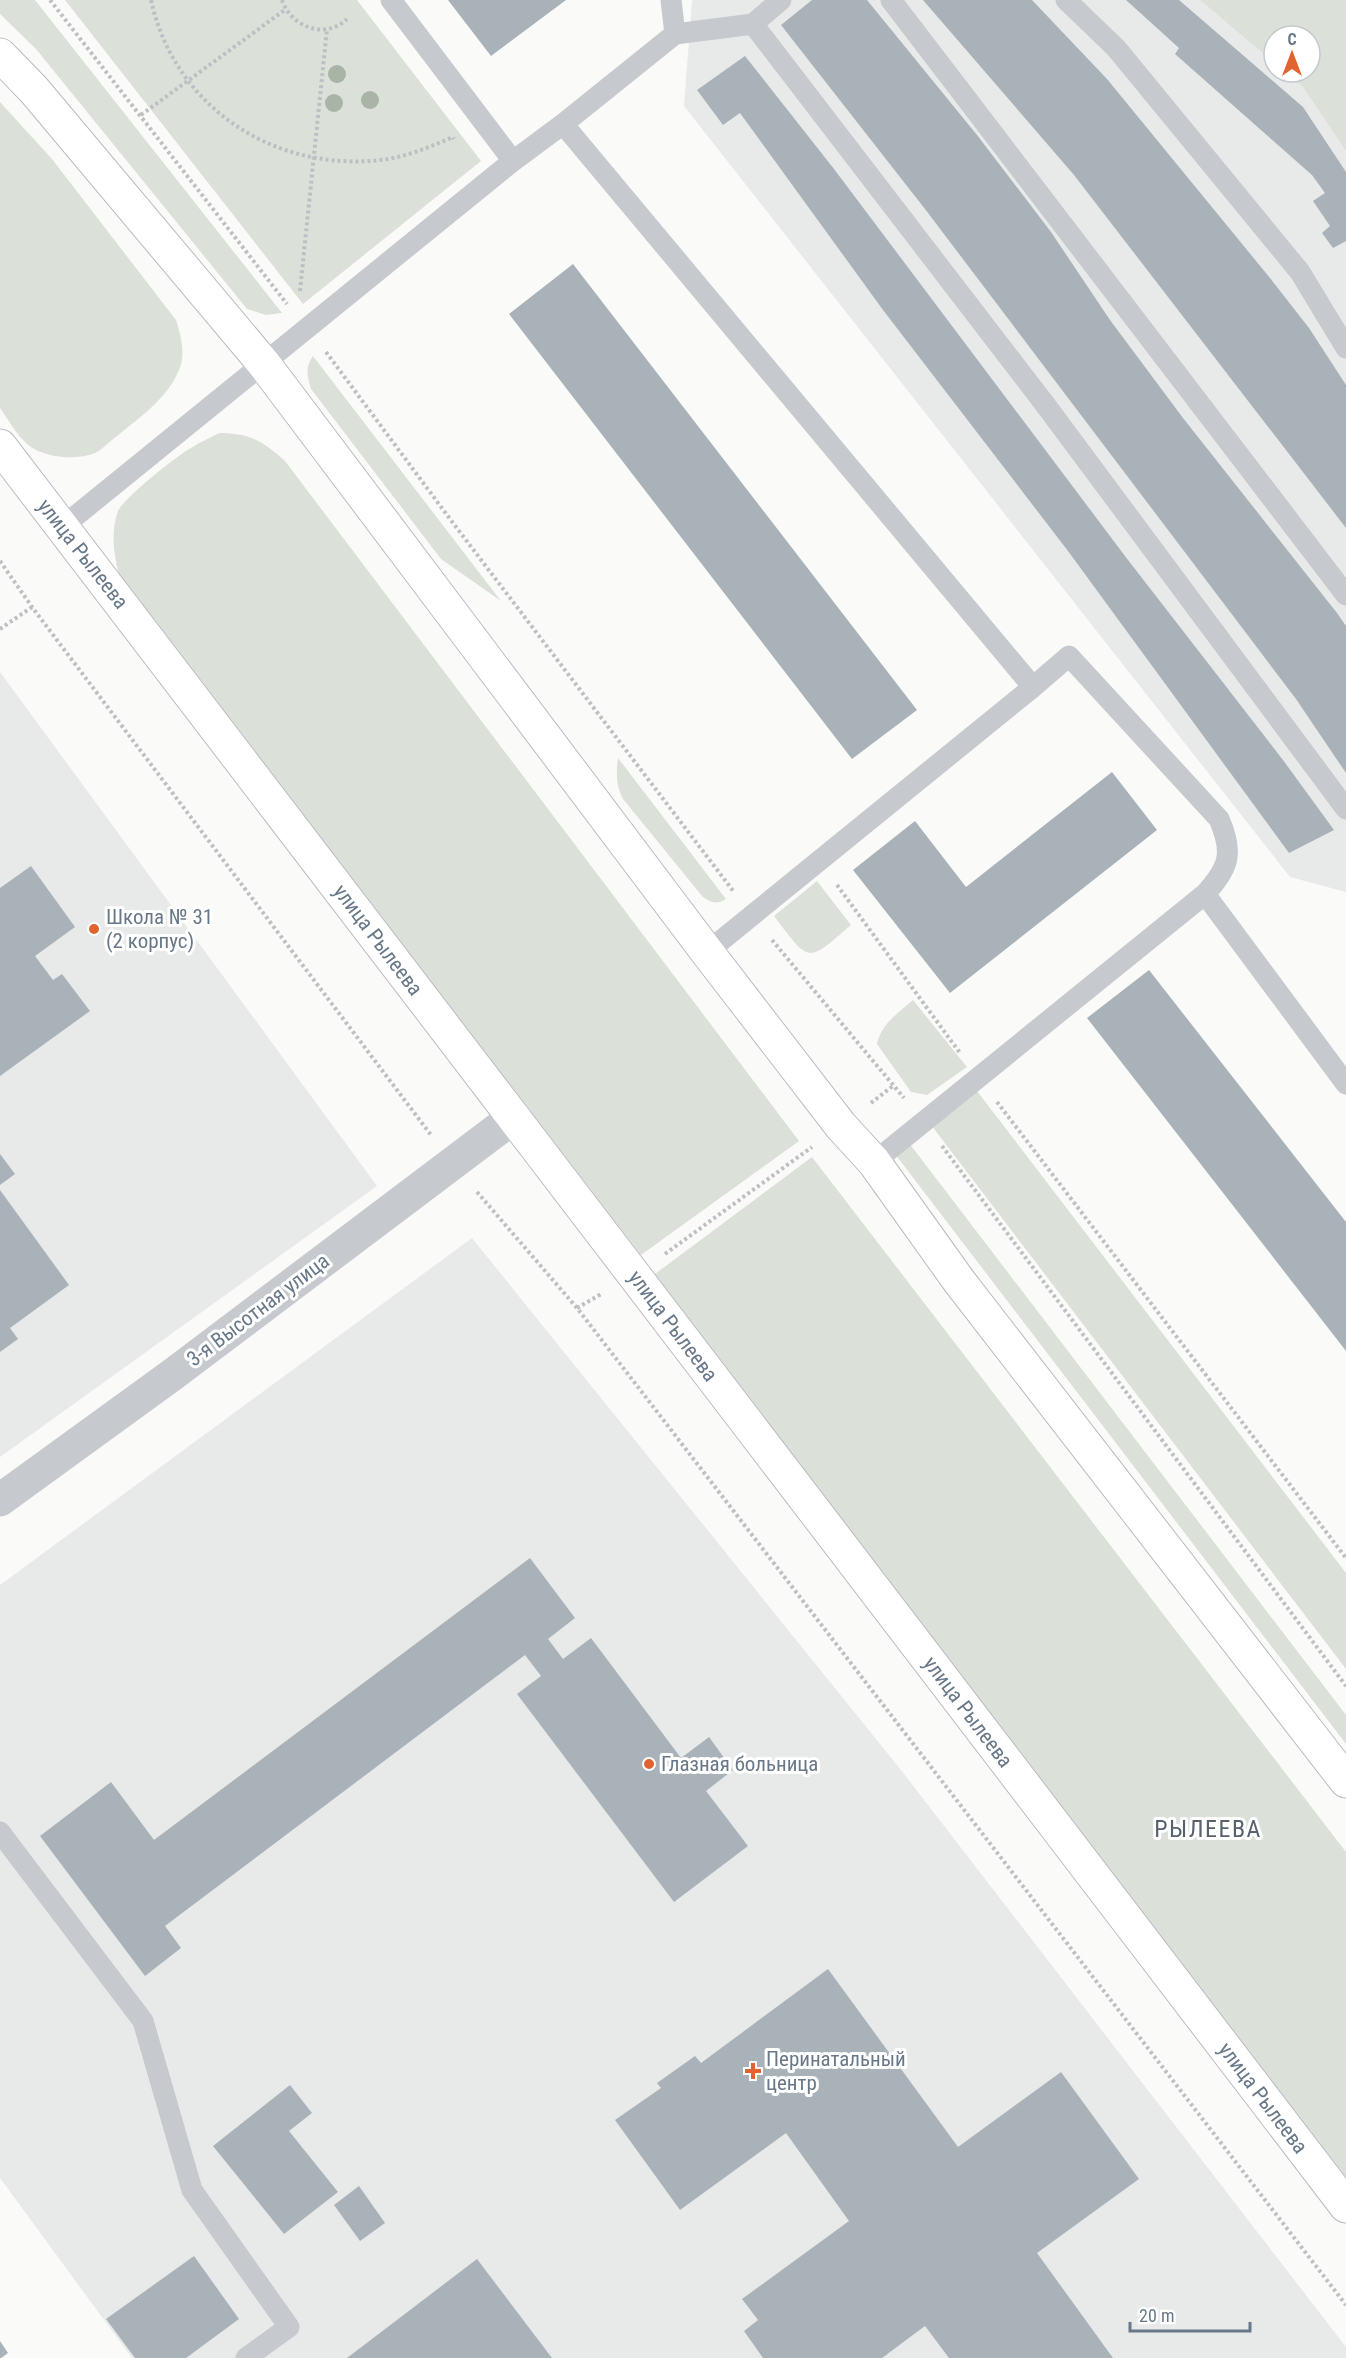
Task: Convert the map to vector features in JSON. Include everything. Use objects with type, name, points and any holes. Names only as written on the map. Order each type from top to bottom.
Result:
[{"type":"main road","points":[[0,55],[34,90],[264,364],[707,951],[841,1126],[874,1162],[959,1281],[1346,1781]]},
{"type":"main road","name":"улица Рылеева","points":[[0,446],[1346,2206]]},
{"type":"street","name":"3-я Высотная улица","points":[[0,1500],[172,1375],[514,1117]]},
{"type":"lane","points":[[391,0],[513,161]]},
{"type":"lane","points":[[671,0],[675,34]]},
{"type":"lane","points":[[62,527],[513,161],[675,34],[753,24],[781,0]]},
{"type":"lane","points":[[891,0],[1346,595]]},
{"type":"lane","points":[[1066,0],[1116,48],[1300,272],[1346,348]]},
{"type":"lane","points":[[753,24],[1047,407],[1346,809]]},
{"type":"lane","points":[[563,124],[1033,687]]},
{"type":"lane","points":[[707,951],[1069,656],[1219,819],[1228,846],[1228,858],[1225,869],[1205,894],[874,1162]]},
{"type":"lane","points":[[1205,894],[1346,1084]]},
{"type":"lane","points":[[0,1832],[142,2021],[192,2190],[289,2327],[246,2358]]},
{"type":"path","points":[[51,0],[307,329],[752,915],[924,1121],[1346,1686]]},
{"type":"path","points":[[152,0],[164,41],[188,81],[214,109],[245,132],[280,149],[314,159],[353,162],[390,159],[413,153],[453,137]]},
{"type":"path","points":[[282,0],[286,9],[300,24],[310,28],[327,29],[347,19]]},
{"type":"path","points":[[141,115],[286,9]]},
{"type":"path","points":[[286,303],[301,290],[327,29]]},
{"type":"path","points":[[0,561],[32,607],[452,1163],[577,1308],[1346,2305]]},
{"type":"path","points":[[0,628],[32,607]]},
{"type":"path","points":[[819,860],[978,1078],[1346,1558]]},
{"type":"path","points":[[577,1308],[635,1276],[894,1085]]},
{"type":"shaded area","points":[[0,0],[35,0],[282,313],[266,315],[247,309],[36,49],[0,14]]},
{"type":"shaded area","points":[[65,0],[357,0],[481,161],[303,304]]},
{"type":"shaded area","points":[[692,0],[1200,0],[1262,53],[1262,84],[1300,84],[1302,86],[1346,151],[1346,892],[1290,877],[684,106]]},
{"type":"shaded area","points":[[1200,0],[1346,0],[1346,151],[1300,84],[1322,84],[1322,24],[1262,24],[1262,53]]},
{"type":"shaded area","points":[[0,102],[52,159],[176,320],[180,332],[181,364],[174,380],[160,399],[100,450],[81,457],[50,455],[36,450],[20,437],[0,408]]},
{"type":"shaded area","points":[[313,356],[501,601],[441,559],[311,389],[308,372]]},
{"type":"shaded area","points":[[219,433],[248,437],[270,448],[285,461],[799,1141],[641,1255],[120,579],[114,545],[114,528],[118,511],[122,505],[140,487],[184,452]]},
{"type":"shaded area","name":"Школа № 31 (2 корпус)","points":[[0,672],[377,1186],[0,1457]]},
{"type":"shaded area","points":[[618,758],[726,899],[714,902],[702,896],[623,799],[617,779]]},
{"type":"shaded area","points":[[817,881],[851,925],[825,947],[809,953],[795,943],[774,916]]},
{"type":"shaded area","points":[[913,1000],[967,1067],[927,1095],[911,1092],[877,1044],[886,1025]]},
{"type":"shaded area","points":[[977,1091],[1346,1573],[1346,1669],[931,1125]]},
{"type":"shaded area","points":[[909,1143],[1346,1715],[1346,1744],[895,1154]]},
{"type":"shaded area","points":[[812,1157],[1346,1852],[1346,2184],[655,1274]]},
{"type":"shaded area","points":[[472,1238],[901,1770],[1346,2347],[1346,2358],[132,2358],[0,2178],[0,1585]]},
{"type":"building","points":[[448,0],[566,0],[491,56]]},
{"type":"building","points":[[812,0],[867,0],[977,135],[1051,232],[1110,320],[1183,418],[1346,626],[1346,773],[1296,699],[925,209],[781,25]]},
{"type":"building","points":[[923,0],[1032,0],[1107,79],[1270,278],[1309,328],[1346,385],[1346,528],[1074,175]]},
{"type":"building","points":[[1126,0],[1179,0],[1262,72],[1262,84],[1276,84],[1303,107],[1346,172],[1346,241],[1333,248],[1322,233],[1330,226],[1313,201],[1325,193],[1312,175],[1175,54],[1179,48]]},
{"type":"building","points":[[745,56],[834,169],[1334,830],[1289,853],[1068,551],[883,310],[740,113],[723,125],[697,90]]},
{"type":"building","points":[[573,264],[917,710],[852,759],[509,314]]},
{"type":"building","points":[[1112,772],[1157,830],[950,993],[853,870],[915,821],[966,887]]},
{"type":"building","points":[[31,866],[75,927],[35,956],[53,980],[62,974],[90,1011],[0,1076],[0,888]]},
{"type":"building","points":[[1149,970],[1346,1222],[1346,1351],[1087,1018]]},
{"type":"building","points":[[0,1154],[15,1174],[0,1185]]},
{"type":"building","points":[[0,1190],[69,1285],[10,1328],[18,1339],[0,1352]]},
{"type":"building","name":"Глазная больница","points":[[530,1558],[575,1618],[548,1639],[563,1659],[591,1638],[681,1758],[709,1737],[733,1770],[706,1791],[748,1846],[674,1902],[517,1694],[541,1676],[525,1655],[165,1926],[181,1948],[145,1976],[40,1836],[111,1782],[154,1840]]},
{"type":"building","points":[[828,1969],[958,2147],[1061,2072],[1139,2179],[1037,2253],[1113,2358],[949,2358],[925,2326],[882,2358],[763,2358],[744,2331],[758,2320],[742,2299],[849,2221],[786,2133],[680,2210],[615,2120],[661,2088],[657,2083],[695,2056],[701,2063]]},
{"type":"building","points":[[290,2085],[312,2113],[289,2131],[338,2192],[284,2234],[213,2146]]},
{"type":"building","points":[[359,2186],[385,2223],[360,2241],[334,2205]]},
{"type":"building","points":[[194,2256],[239,2319],[186,2358],[135,2358],[106,2319]]},
{"type":"building","points":[[477,2259],[552,2358],[347,2358]]},
{"type":"building","points":[[0,2341],[8,2353],[1,2358],[0,2358]]},
{"type":"place","name":"Школа № 31 (2 корпус)","points":[[94,929]]},
{"type":"place","name":"Глазная больница","points":[[649,1764]]},
{"type":"place","name":"Перинатальный центр","points":[[753,2071]]},
{"type":"district","name":"РЫЛЕЕВА","points":[[1208,1829]]}]
